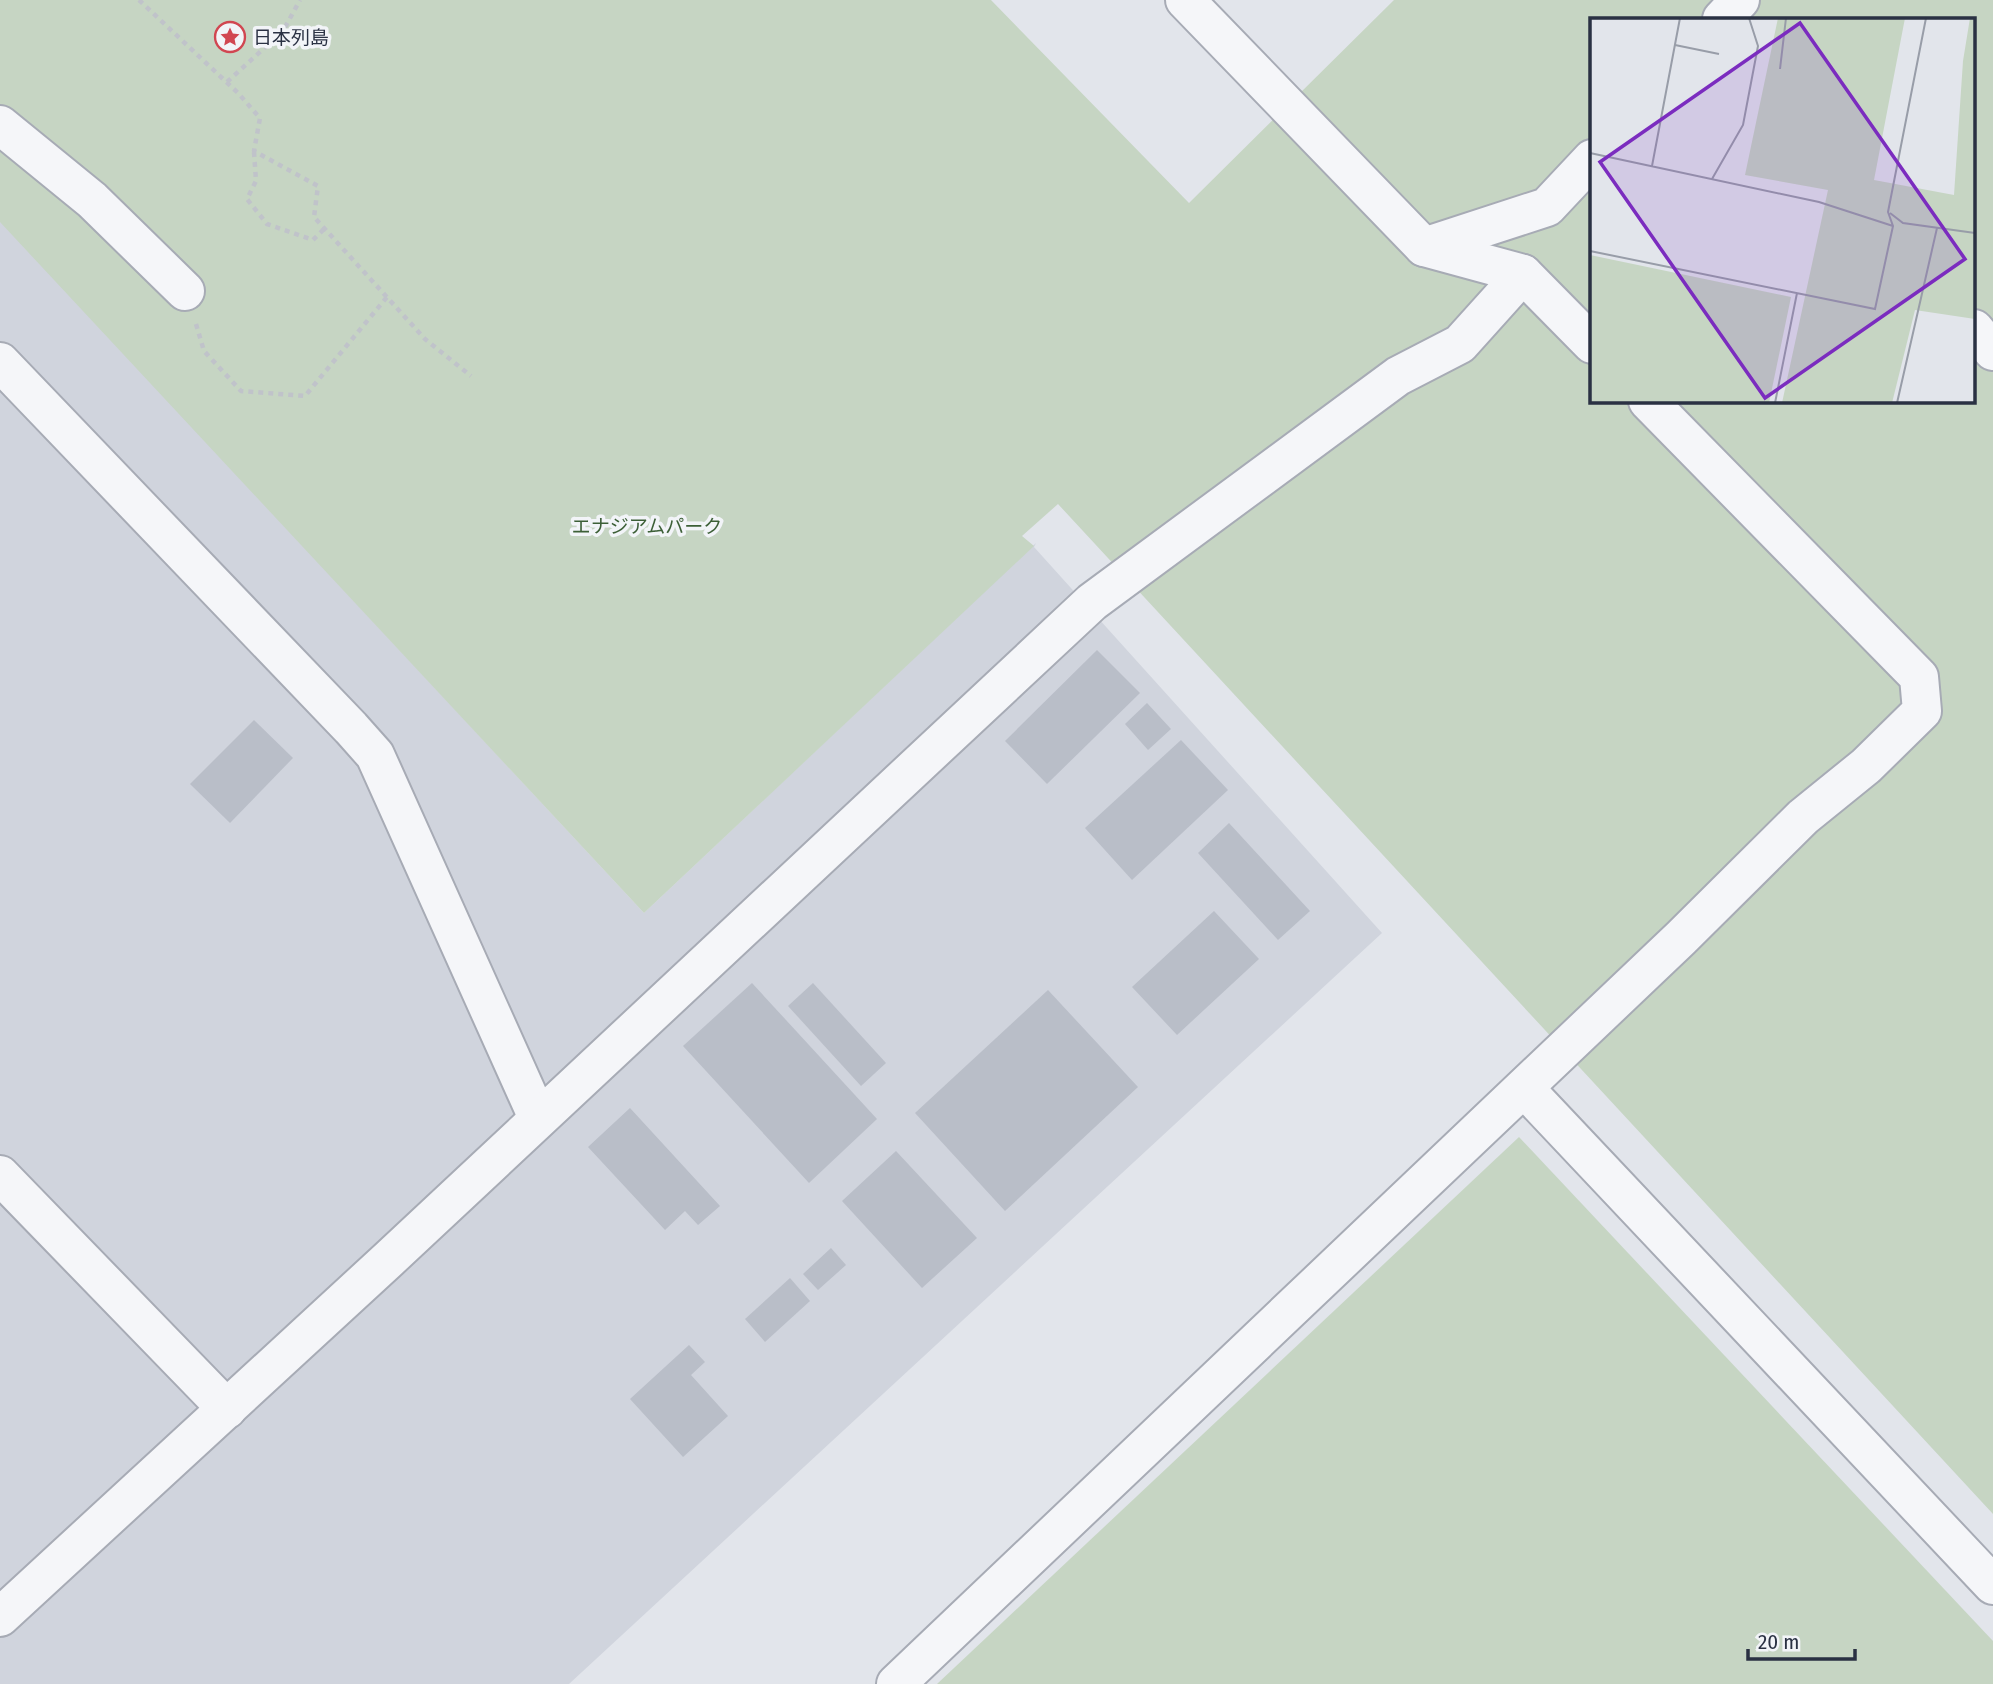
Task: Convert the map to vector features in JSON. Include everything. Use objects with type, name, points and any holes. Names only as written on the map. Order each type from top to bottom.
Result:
[{"type":"street","points":[[1185,0],[1424,247],[1524,274],[1590,342]]},
{"type":"street","points":[[1723,18],[1740,0]]},
{"type":"street","points":[[0,125],[92,200],[185,291]]},
{"type":"street","points":[[1424,247],[1547,207],[1590,161]]},
{"type":"street","points":[[0,1617],[1092,603],[1398,376],[1460,344],[1524,274]]},
{"type":"street","points":[[1976,331],[1993,351]]},
{"type":"street","points":[[0,362],[342,718],[374,755],[538,1118]]},
{"type":"street","points":[[896,1684],[1681,938],[1803,817],[1866,766],[1922,710],[1919,677],[1649,402]]},
{"type":"street","points":[[1524,1088],[1993,1585]]},
{"type":"street","points":[[0,1175],[226,1409]]},
{"type":"path","points":[[139,0],[227,82],[260,118],[254,151],[256,181],[247,199],[268,224],[313,240],[325,228]]},
{"type":"path","points":[[227,82],[283,31],[300,0]]},
{"type":"path","points":[[254,151],[318,186],[314,217],[425,339],[471,376]]},
{"type":"path","points":[[185,291],[204,351],[241,391],[305,396],[387,297]]},
{"type":"shaded area","points":[[0,220],[644,913],[1036,543],[1034,547],[1382,933],[569,1684],[0,1684]]},
{"type":"green space","name":"エナジアムパーク","points":[[0,0],[991,0],[1189,203],[1394,0],[1993,0],[1993,1514],[1058,504],[1022,536],[1034,546],[644,913],[0,222]]},
{"type":"green space","points":[[1519,1137],[1993,1641],[1993,1684],[937,1684]]},
{"type":"building","points":[[1097,650],[1140,693],[1047,784],[1005,741]]},
{"type":"building","points":[[1147,703],[1171,729],[1148,750],[1125,724]]},
{"type":"building","points":[[254,720],[293,758],[230,823],[190,784]]},
{"type":"building","points":[[1181,740],[1228,790],[1132,880],[1085,828]]},
{"type":"building","points":[[1229,823],[1310,911],[1278,940],[1198,853]]},
{"type":"building","points":[[1214,911],[1259,959],[1177,1035],[1132,987]]},
{"type":"building","points":[[752,983],[877,1119],[809,1183],[683,1046]]},
{"type":"building","points":[[813,983],[886,1063],[861,1086],[788,1006]]},
{"type":"building","points":[[1048,990],[1138,1087],[1005,1211],[915,1113]]},
{"type":"building","points":[[630,1108],[720,1206],[698,1225],[685,1211],[665,1230],[588,1147]]},
{"type":"building","points":[[896,1151],[977,1238],[922,1288],[842,1201]]},
{"type":"building","points":[[831,1248],[846,1265],[818,1290],[803,1274]]},
{"type":"building","points":[[790,1278],[810,1301],[765,1342],[745,1319]]},
{"type":"building","points":[[689,1345],[705,1362],[691,1375],[728,1416],[683,1457],[630,1399]]},
{"type":"place","name":"日本列島","points":[[230,37]]}]
